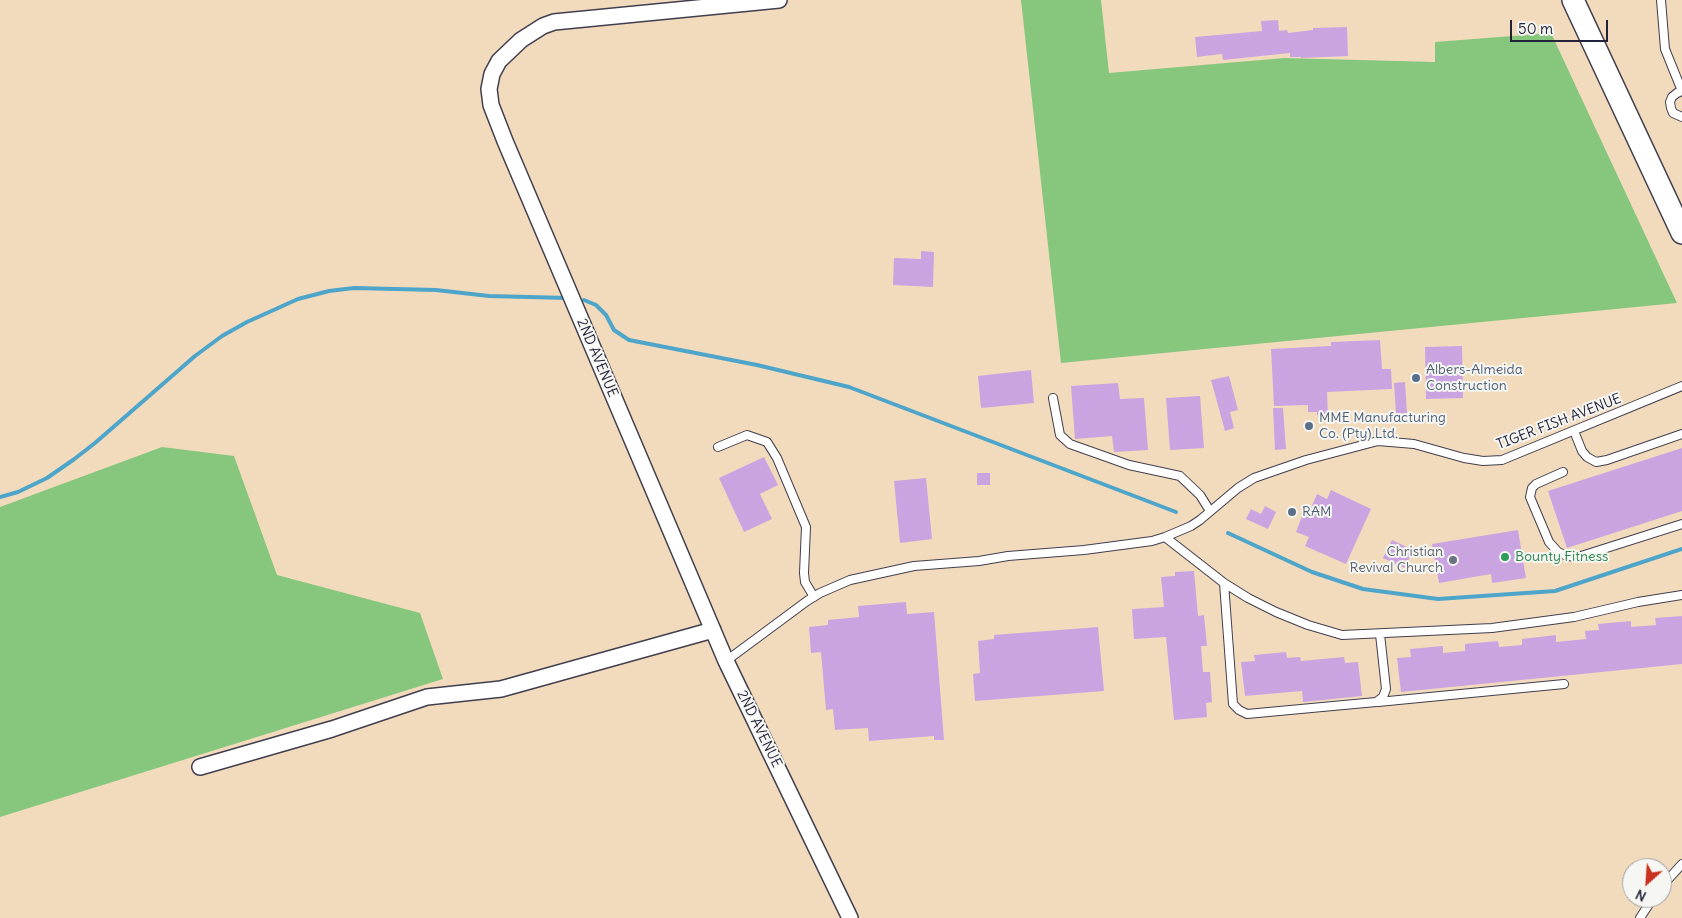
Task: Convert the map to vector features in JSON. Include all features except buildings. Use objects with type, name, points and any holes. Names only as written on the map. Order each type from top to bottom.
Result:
[{"type":"main road","points":[[1573,0],[1682,233]]},
{"type":"street","name":"2ND AVENUE","points":[[779,0],[554,22],[536,30],[512,48],[500,61],[492,74],[489,89],[491,105],[496,120],[726,661],[850,918]]},
{"type":"street","points":[[200,767],[332,729],[427,697],[501,690],[713,630]]},
{"type":"lane","points":[[1661,0],[1665,49],[1682,91],[1672,97],[1670,108],[1673,113],[1682,117]]},
{"type":"lane","name":"TIGER FISH AVENUE","points":[[726,661],[787,614],[832,587],[850,580],[914,566],[1084,550],[1152,541],[1179,531],[1200,520],[1238,488],[1254,478],[1306,460],[1378,441],[1414,444],[1464,458],[1483,461],[1502,460],[1682,387]]},
{"type":"lane","points":[[1053,398],[1060,435],[1070,444],[1129,466],[1180,476],[1200,495],[1210,511]]},
{"type":"lane","points":[[1574,431],[1582,451],[1587,457],[1596,462],[1607,460],[1682,434]]},
{"type":"lane","points":[[718,447],[747,436],[767,442],[777,458],[806,527],[805,582],[814,597]]},
{"type":"lane","points":[[1563,472],[1536,484],[1532,488],[1530,497],[1550,542],[1558,552],[1578,557],[1682,524]]},
{"type":"lane","points":[[1165,537],[1224,583],[1248,598],[1308,625],[1342,635],[1492,628],[1574,617],[1638,602],[1682,595]]},
{"type":"lane","points":[[1224,583],[1233,704],[1247,714],[1564,684]]},
{"type":"lane","points":[[1376,702],[1383,697],[1386,688],[1380,634]]},
{"type":"lane","points":[[1672,875],[1682,864]]},
{"type":"green space","points":[[1021,0],[1101,0],[1109,73],[1284,58],[1435,62],[1435,42],[1551,33],[1677,303],[1061,363]]},
{"type":"green space","points":[[162,447],[234,456],[277,575],[420,613],[443,679],[0,817],[0,507]]},
{"type":"waterway","points":[[0,497],[18,492],[47,478],[73,460],[195,356],[222,336],[247,322],[298,299],[329,291],[354,288],[436,290],[489,296],[568,298]]},
{"type":"waterway","points":[[584,300],[596,305],[606,315],[614,330],[629,340],[757,365],[849,387],[1176,512]]},
{"type":"waterway","points":[[1228,533],[1312,572],[1363,589],[1438,599],[1555,591],[1682,549]]},
{"type":"place","name":"Albers-Almeida Construction","points":[[1416,378]]},
{"type":"place","name":"MME Manufacturing Co. (Pty) Ltd.","points":[[1309,426]]},
{"type":"place","name":"RAM","points":[[1292,512]]},
{"type":"place","name":"Bounty Fitness","points":[[1505,557]]},
{"type":"place","name":"Christian Revival Church","points":[[1453,560]]}]
